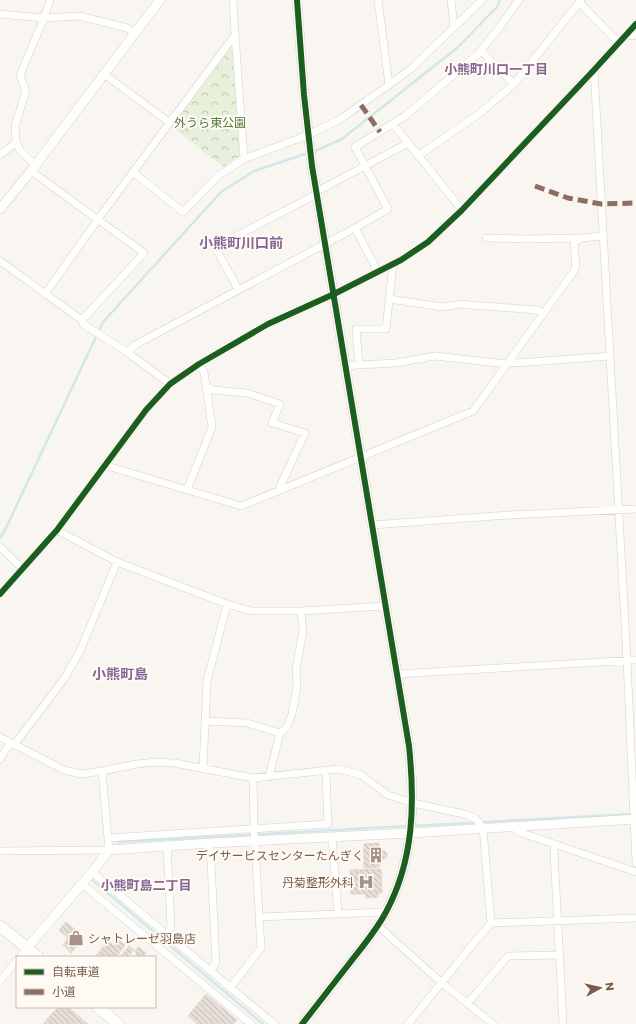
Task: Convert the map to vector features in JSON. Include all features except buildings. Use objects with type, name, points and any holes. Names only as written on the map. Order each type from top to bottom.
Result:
[{"type":"main road","points":[[0,926],[37,956]]},
{"type":"main road","points":[[99,1008],[118,1024]]},
{"type":"street","points":[[50,0],[20,75],[26,91],[15,126],[19,149],[33,168],[144,253],[82,320]]},
{"type":"street","points":[[0,210],[160,0]]},
{"type":"street","points":[[233,0],[244,159]]},
{"type":"street","points":[[297,0],[308,137],[312,166],[409,746],[412,779],[410,833],[398,887],[378,926],[302,1024]]},
{"type":"street","points":[[378,0],[389,85]]},
{"type":"street","points":[[450,0],[454,28]]},
{"type":"street","points":[[133,172],[183,212],[218,176],[244,159],[308,137],[338,120],[389,85],[412,68],[482,0]]},
{"type":"street","points":[[127,352],[135,345],[355,228],[388,208],[355,147],[404,116],[481,51],[500,28],[518,0]]},
{"type":"street","points":[[418,156],[480,113],[514,84],[580,1],[619,43]]},
{"type":"street","points":[[0,14],[44,18],[79,16],[128,28],[135,34]]},
{"type":"street","points":[[0,594],[57,530],[146,410],[170,384],[199,364],[268,324],[378,272],[428,242],[462,210],[636,24]]},
{"type":"street","points":[[45,294],[98,219],[235,35]]},
{"type":"street","points":[[627,35],[636,35]]},
{"type":"street","points":[[481,51],[514,84]]},
{"type":"street","points":[[594,70],[602,236],[627,660],[636,863]]},
{"type":"street","points":[[104,74],[170,123]]},
{"type":"street","points":[[393,124],[462,210]]},
{"type":"street","points":[[0,155],[17,142]]},
{"type":"street","points":[[238,289],[215,247],[408,143]]},
{"type":"street","points":[[355,228],[378,272]]},
{"type":"street","points":[[486,238],[525,239],[602,236]]},
{"type":"street","points":[[104,465],[241,506],[473,411],[574,271],[576,267],[574,243],[581,238]]},
{"type":"street","points":[[0,261],[82,320],[83,324],[87,327],[127,352],[170,384]]},
{"type":"street","points":[[359,365],[356,329],[386,329],[393,264]]},
{"type":"street","points":[[389,299],[443,307],[460,304],[537,310],[543,313]]},
{"type":"street","points":[[346,366],[396,363],[435,356],[517,363],[610,356]]},
{"type":"street","points":[[187,490],[212,427],[204,372],[199,364]]},
{"type":"street","points":[[206,386],[212,390],[247,393],[280,404],[272,423],[305,433],[278,491]]},
{"type":"street","points":[[372,525],[509,515],[636,509]]},
{"type":"street","points":[[57,530],[117,562],[227,604],[250,611],[301,611],[385,606]]},
{"type":"street","points":[[0,547],[23,569]]},
{"type":"street","points":[[0,759],[64,679],[92,622],[117,562]]},
{"type":"street","points":[[203,768],[207,681],[227,604]]},
{"type":"street","points":[[269,777],[280,733],[287,727],[292,714],[297,687],[296,669],[303,631],[301,611]]},
{"type":"street","points":[[397,674],[636,660]]},
{"type":"street","points":[[206,721],[247,723],[280,733]]},
{"type":"street","points":[[0,737],[64,770],[81,774],[102,772],[137,764],[157,762],[174,763],[253,778],[326,772],[339,769],[361,775],[388,795],[412,803],[468,815],[476,819],[483,828],[491,923],[472,944],[408,1024]]},
{"type":"street","points":[[21,956],[109,850],[102,772]]},
{"type":"street","points":[[326,772],[329,832],[338,914]]},
{"type":"street","points":[[230,988],[261,948],[253,778]]},
{"type":"street","points":[[108,838],[184,838],[329,832],[410,833],[635,819]]},
{"type":"street","points":[[512,826],[519,832],[636,872]]},
{"type":"street","points":[[0,851],[109,850],[167,845],[184,838],[210,843],[255,834],[329,832]]},
{"type":"street","points":[[210,843],[216,962],[211,971]]},
{"type":"street","points":[[554,844],[563,1024]]},
{"type":"street","points":[[166,935],[170,927],[167,845]]},
{"type":"street","points":[[92,872],[274,1024]]},
{"type":"street","points":[[82,884],[251,1024]]},
{"type":"street","points":[[260,917],[386,912]]},
{"type":"street","points":[[491,923],[557,922],[636,918]]},
{"type":"street","points":[[378,926],[442,983],[493,1024]]},
{"type":"street","points":[[468,1003],[508,956],[559,955]]},
{"type":"street","points":[[0,981],[16,961]]},
{"type":"green space","name":"外うら東公園","points":[[232,46],[240,156],[224,167],[172,127]]},
{"type":"waterway","points":[[0,538],[103,322],[221,192],[254,171],[320,149],[342,139],[458,47],[497,7],[500,0]]},
{"type":"waterway","points":[[413,826],[634,814]]},
{"type":"waterway","points":[[118,842],[408,826]]},
{"type":"waterway","points":[[91,879],[263,1024]]},
{"type":"marked path","points":[[361,105],[380,132]]},
{"type":"marked path","points":[[535,186],[568,198],[601,204],[636,203]]},
{"type":"cycle path","points":[[297,0],[304,95],[312,166],[409,746],[412,789],[412,810],[407,852],[402,872],[386,912],[364,945],[302,1024]]},
{"type":"cycle path","points":[[0,594],[57,530],[146,410],[170,384],[199,364],[268,324],[334,294],[401,260],[428,242],[462,210],[636,24]]},
{"type":"place","name":"デイサービスセンターたんぎく","points":[[376,855]]},
{"type":"place","name":"丹菊整形外科","points":[[366,882]]},
{"type":"place","name":"シャトレーゼ羽島店","points":[[76,938]]},
{"type":"district","name":"小熊町川口一丁目","points":[[496,69]]},
{"type":"district","name":"小熊町川口前","points":[[241,243]]},
{"type":"district","name":"小熊町島","points":[[120,674]]},
{"type":"district","name":"小熊町島二丁目","points":[[146,885]]}]
